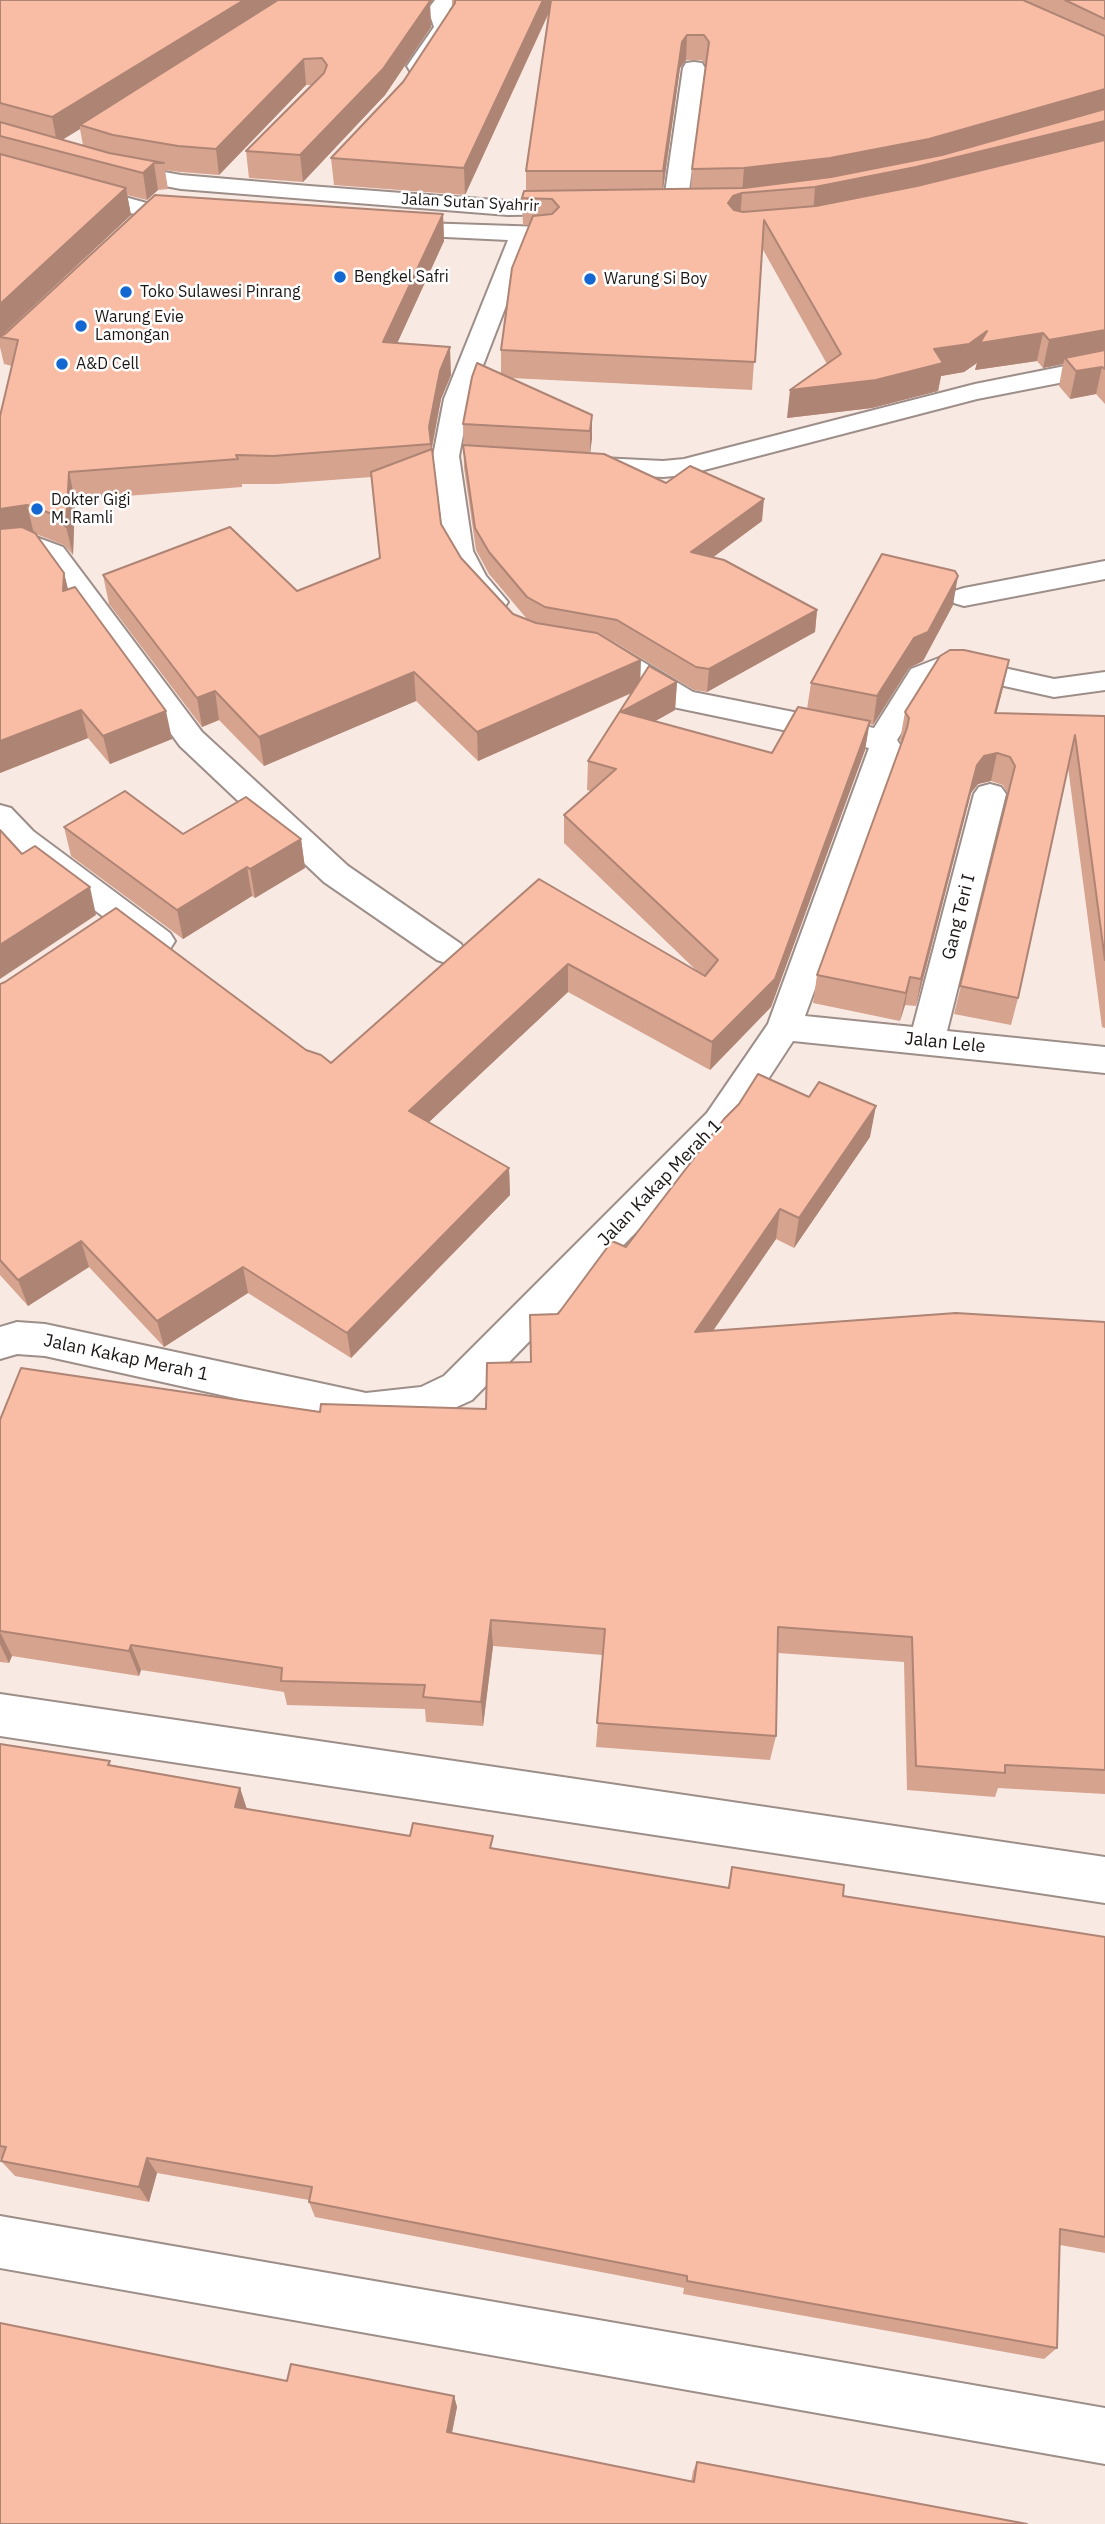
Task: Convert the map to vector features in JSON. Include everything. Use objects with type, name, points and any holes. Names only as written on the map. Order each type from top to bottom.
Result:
[{"type":"street","points":[[409,80],[444,27],[438,9],[447,0]]},
{"type":"street","points":[[694,68],[663,207],[701,206]]},
{"type":"street","name":"Jalan Sutan Syahrir","points":[[92,164],[181,182],[225,186],[508,208],[599,207]]},
{"type":"street","points":[[225,186],[244,168]]},
{"type":"street","points":[[309,193],[326,175]]},
{"type":"street","points":[[6,179],[153,212],[207,216]]},
{"type":"street","points":[[133,231],[181,182]]},
{"type":"street","name":"Jalan Sutan Syahrir","points":[[364,227],[562,234]]},
{"type":"street","points":[[508,619],[474,579],[459,551],[446,456],[457,398],[522,234]]},
{"type":"street","points":[[557,463],[640,468],[685,467],[975,392],[1105,366]]},
{"type":"street","points":[[446,456],[474,458]]},
{"type":"street","points":[[0,548],[33,544],[54,553],[191,739],[336,874],[449,952]]},
{"type":"street","points":[[964,597],[1105,570]]},
{"type":"street","points":[[564,644],[605,651],[684,700],[868,736],[881,741],[922,676],[939,667],[959,667],[1054,688],[1105,681]]},
{"type":"street","name":"Jalan Kakap Merah 1","points":[[0,1343],[17,1338],[46,1340],[366,1410],[396,1409],[428,1403],[458,1388],[720,1123],[784,1027],[884,756],[885,746],[881,741]]},
{"type":"street","name":"Gang Teri I","points":[[927,1040],[990,794]]},
{"type":"street","points":[[0,816],[113,923],[180,958]]},
{"type":"street","name":"Jalan Lele","points":[[784,1027],[1105,1060]]},
{"type":"street","points":[[0,1715],[1105,1880]]},
{"type":"street","points":[[0,2242],[1105,2436]]},
{"type":"building","points":[[0,0],[244,0],[52,117],[0,103]]},
{"type":"building","points":[[278,0],[430,1],[383,69],[300,155],[246,151],[324,73],[327,65],[322,58],[304,59],[216,149],[178,146],[113,135],[80,125]]},
{"type":"building","points":[[455,0],[543,0],[464,168],[331,158],[403,82]]},
{"type":"building","points":[[551,0],[1023,0],[1105,36],[1105,89],[929,139],[830,158],[744,168],[692,169],[709,42],[704,35],[687,35],[682,42],[663,171],[526,171]]},
{"type":"building","points":[[1065,0],[1105,0],[1105,19]]},
{"type":"building","points":[[1105,109],[1105,121],[916,167],[815,187],[742,193],[733,196],[728,203],[734,210],[743,212],[816,206],[917,186],[1105,140],[1105,330],[1049,340],[1043,333],[980,343],[987,331],[969,344],[934,349],[943,363],[876,380],[790,390],[841,354],[764,220],[755,362],[501,350],[512,268],[533,216],[552,214],[559,207],[552,199],[522,198],[524,191],[744,188],[831,177],[942,155]]},
{"type":"building","points":[[0,122],[109,153],[164,163],[154,163],[143,173],[0,136]]},
{"type":"building","points":[[0,154],[126,188],[0,304]]},
{"type":"building","points":[[155,195],[443,214],[383,342],[450,347],[440,371],[429,427],[431,444],[273,456],[236,455],[238,459],[69,472],[66,527],[58,516],[27,505],[0,509],[0,416],[18,340],[0,336]]},
{"type":"building","points":[[1105,350],[1105,369],[1102,367],[1076,371],[1065,358]]},
{"type":"building","points":[[477,363],[592,415],[590,431],[463,424]]},
{"type":"building","points":[[463,445],[604,454],[666,483],[690,466],[764,499],[691,552],[724,560],[817,610],[709,669],[696,667],[617,620],[545,607],[527,597],[489,552],[475,528]]},
{"type":"building","points":[[432,449],[441,524],[461,558],[513,614],[536,623],[597,633],[641,660],[477,732],[414,672],[259,737],[215,691],[197,698],[103,575],[230,527],[297,591],[380,558],[371,472]]},
{"type":"building","points":[[22,527],[35,533],[64,573],[63,591],[75,587],[166,711],[103,736],[81,710],[0,741],[0,529]]},
{"type":"building","points":[[882,554],[955,571],[958,576],[928,632],[914,638],[877,696],[811,683]]},
{"type":"building","points":[[950,650],[964,650],[1009,660],[995,713],[1105,716],[1105,960],[1075,735],[1018,998],[960,986],[1015,766],[1010,757],[997,753],[984,756],[977,765],[921,979],[910,977],[906,993],[817,975],[907,728],[909,718],[905,712],[940,656]]},
{"type":"building","points":[[649,666],[677,682],[621,712],[772,753],[798,707],[870,721],[775,979],[712,1042],[568,964],[409,1111],[509,1168],[347,1333],[243,1267],[157,1321],[81,1241],[18,1280],[0,1260],[0,984],[116,908],[306,1050],[321,1055],[331,1063],[539,879],[705,976],[718,960],[564,815],[616,769],[588,761]]},
{"type":"building","points":[[125,791],[183,834],[246,797],[301,839],[250,869],[247,867],[177,910],[64,827]]},
{"type":"building","points":[[0,830],[22,854],[35,846],[90,887],[0,945]]},
{"type":"building","points":[[758,1074],[809,1097],[819,1082],[876,1106],[799,1218],[780,1209],[695,1332],[956,1313],[1105,1322],[1105,1770],[1005,1765],[1005,1773],[916,1766],[912,1637],[778,1627],[776,1736],[597,1723],[605,1629],[491,1620],[481,1702],[423,1697],[425,1685],[281,1681],[282,1668],[131,1645],[129,1651],[0,1631],[0,1420],[21,1368],[320,1412],[321,1404],[486,1409],[487,1363],[531,1362],[530,1315],[558,1314],[612,1241],[626,1247],[724,1119],[739,1104]]},
{"type":"building","points":[[0,1744],[110,1761],[108,1765],[240,1788],[235,1807],[410,1836],[413,1823],[493,1836],[490,1848],[729,1888],[732,1867],[844,1885],[843,1896],[1105,1937],[1105,2237],[1060,2229],[1057,2348],[687,2281],[687,2276],[309,2202],[312,2187],[147,2158],[139,2187],[1,2161],[6,2147],[0,2146]]},
{"type":"building","points":[[0,2323],[287,2381],[291,2364],[454,2396],[447,2432],[694,2482],[697,2462],[1027,2524],[0,2524]]},
{"type":"place","name":"Bengkel Safri","points":[[340,277]]},
{"type":"place","name":"Warung Si Boy","points":[[590,279]]},
{"type":"place","name":"Toko Sulawesi Pinrang","points":[[126,292]]},
{"type":"place","name":"Warung Evie Lamongan","points":[[81,326]]},
{"type":"place","name":"A&D Cell","points":[[62,364]]},
{"type":"place","name":"Dokter Gigi M. Ramli","points":[[37,509]]}]
